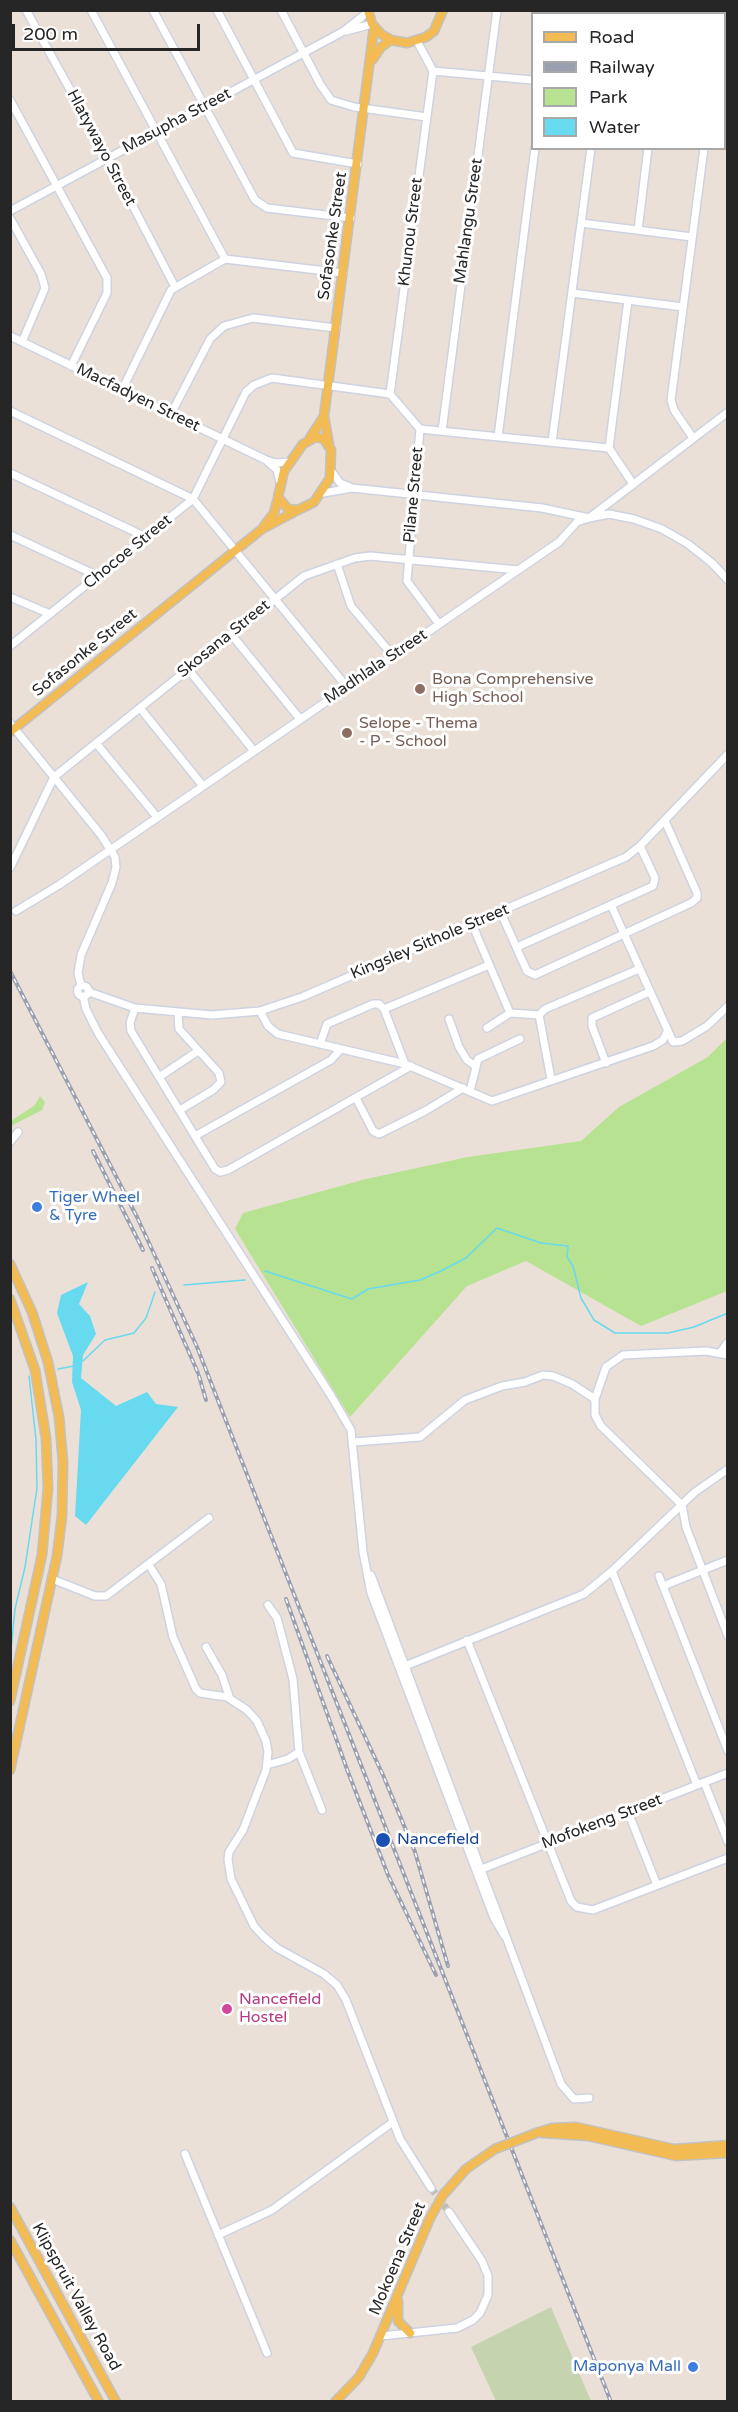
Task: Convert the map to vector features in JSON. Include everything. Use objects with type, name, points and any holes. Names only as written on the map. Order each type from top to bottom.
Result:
[{"type":"main road","name":"Sofasonke Street","points":[[12,728],[262,529],[309,506],[322,493],[332,472],[332,455],[324,416],[372,61],[373,26],[368,11]]},
{"type":"main road","points":[[373,26],[391,40],[407,43],[417,41],[434,31],[444,11]]},
{"type":"main road","points":[[372,61],[381,47],[391,40]]},
{"type":"main road","name":"Sofasonke Street","points":[[262,529],[274,513],[280,482],[289,462],[310,438],[324,416]]},
{"type":"main road","points":[[310,438],[320,437],[329,445]]},
{"type":"main road","points":[[279,496],[283,506],[298,510]]},
{"type":"main road","points":[[10,1264],[39,1329],[59,1417],[62,1505],[52,1579],[10,1770]]},
{"type":"main road","points":[[10,1299],[26,1340],[38,1389],[46,1438],[48,1488],[42,1555],[10,1701]]},
{"type":"main road","name":"Mokoena Street","points":[[335,2402],[358,2377],[381,2337],[435,2208],[466,2169],[495,2149],[539,2132],[592,2130],[674,2149],[728,2145]]},
{"type":"main road","name":"Mokoena Street","points":[[552,2131],[588,2136],[676,2156],[728,2153]]},
{"type":"main road","name":"Klipspruit Valley Road","points":[[10,2207],[116,2402]]},
{"type":"main road","name":"Klipspruit Valley Road","points":[[10,2240],[99,2402]]},
{"type":"main road","points":[[399,2292],[398,2321],[410,2333]]},
{"type":"street","name":"Hlatywayo Street","points":[[26,10],[108,158],[174,287]]},
{"type":"street","points":[[91,10],[225,259]]},
{"type":"street","points":[[153,10],[258,203],[267,208],[351,218]]},
{"type":"street","points":[[217,10],[293,153],[358,164]]},
{"type":"street","name":"Mahlangu Street","points":[[442,431],[497,10]]},
{"type":"street","points":[[551,10],[566,12]]},
{"type":"street","name":"Masupha Street","points":[[10,211],[344,32],[368,11]]},
{"type":"street","points":[[284,12],[303,53],[331,100],[366,109],[426,117]]},
{"type":"street","name":"Masupha Street","points":[[344,32],[373,26]]},
{"type":"street","points":[[417,41],[433,71],[531,80]]},
{"type":"street","name":"Khunou Street","points":[[390,394],[433,71]]},
{"type":"street","points":[[10,100],[101,266],[108,289],[71,366]]},
{"type":"street","points":[[498,437],[535,150]]},
{"type":"street","points":[[552,442],[591,150]]},
{"type":"street","points":[[638,230],[648,150]]},
{"type":"street","points":[[693,438],[674,410],[671,400],[704,150]]},
{"type":"street","points":[[10,218],[42,274],[45,288],[22,342]]},
{"type":"street","points":[[581,223],[692,237]]},
{"type":"street","points":[[122,390],[168,294],[174,287],[225,259],[343,273]]},
{"type":"street","points":[[572,293],[683,307]]},
{"type":"street","points":[[628,300],[609,448],[633,484]]},
{"type":"street","points":[[171,414],[210,339],[224,326],[253,318],[336,328]]},
{"type":"street","name":"Macfadyen Street","points":[[10,336],[266,460],[276,463],[289,462]]},
{"type":"street","name":"Chocoe Street","points":[[10,646],[193,499],[246,392],[264,379],[328,384]]},
{"type":"street","points":[[328,384],[390,394]]},
{"type":"street","name":"Pilane Street","points":[[390,394],[420,429],[408,559],[409,586],[439,624]]},
{"type":"street","points":[[10,411],[193,499],[347,687]]},
{"type":"street","name":"Madhlala Street","points":[[16,911],[559,542],[577,522],[589,518],[728,412]]},
{"type":"street","points":[[420,429],[609,448]]},
{"type":"street","points":[[266,460],[278,470],[280,482]]},
{"type":"street","points":[[332,472],[340,483],[352,488]]},
{"type":"street","points":[[10,473],[147,537]]},
{"type":"street","points":[[322,493],[352,488],[542,508],[589,518],[609,513],[662,529],[695,549],[728,580]]},
{"type":"street","points":[[10,535],[98,576]]},
{"type":"street","name":"Skosana Street","points":[[10,868],[54,777],[304,576],[337,564],[370,556],[518,570]]},
{"type":"street","points":[[337,564],[351,606],[393,656]]},
{"type":"street","points":[[10,597],[50,614]]},
{"type":"street","points":[[231,634],[300,719]]},
{"type":"street","points":[[188,669],[254,751]]},
{"type":"street","points":[[140,708],[203,786]]},
{"type":"street","points":[[12,728],[111,848],[116,863],[115,874],[81,955],[78,973],[81,986],[86,986],[86,1009],[98,1033],[346,1419],[354,1442],[366,1570],[375,1603],[561,2084],[574,2100],[589,2098]]},
{"type":"street","points":[[96,743],[157,817]]},
{"type":"street","name":"Kingsley Sithole Street","points":[[86,994],[135,1008],[178,1014],[229,1015],[260,1011],[303,997],[618,861],[640,846],[728,754]]},
{"type":"street","points":[[501,913],[527,971],[535,975],[697,898],[694,884],[665,821]]},
{"type":"street","points":[[516,947],[655,884],[655,878],[640,846]]},
{"type":"street","points":[[611,905],[673,1042],[678,1042],[707,1026],[728,1006]]},
{"type":"street","points":[[472,924],[510,1013]]},
{"type":"street","points":[[384,1009],[489,965]]},
{"type":"street","points":[[487,1029],[510,1013],[538,1015],[545,1009],[639,969]]},
{"type":"street","points":[[606,1063],[592,1026],[592,1018],[649,992]]},
{"type":"street","points":[[320,1044],[324,1029],[330,1023],[373,1004],[379,1004],[384,1009],[408,1065]]},
{"type":"street","points":[[135,1008],[130,1029],[215,1169],[223,1172],[356,1098],[408,1065]]},
{"type":"street","points":[[260,1011],[274,1032],[408,1065],[466,1089],[487,1101],[496,1101],[551,1079],[653,1046],[663,1040],[667,1032]]},
{"type":"street","points":[[178,1014],[178,1026],[219,1073],[221,1082],[213,1090],[180,1110]]},
{"type":"street","points":[[538,1015],[551,1079]]},
{"type":"street","points":[[449,1019],[459,1047],[474,1065]]},
{"type":"street","points":[[356,1098],[373,1131],[379,1134],[466,1089],[474,1065],[483,1056],[520,1040]]},
{"type":"street","points":[[195,1136],[331,1060],[341,1049]]},
{"type":"street","points":[[159,1077],[198,1051]]},
{"type":"street","points":[[10,1134],[18,1132],[10,1142]]},
{"type":"street","points":[[728,1342],[724,1354],[706,1351],[623,1355],[606,1367],[595,1399],[595,1416],[601,1426],[682,1505],[686,1527],[728,1636]]},
{"type":"street","points":[[354,1442],[420,1437],[465,1400],[543,1375],[553,1376],[572,1384],[595,1399]]},
{"type":"street","points":[[405,1666],[579,1596],[612,1571],[695,1492],[728,1469]]},
{"type":"street","points":[[52,1579],[103,1597],[149,1565],[208,1518]]},
{"type":"street","points":[[364,1545],[373,1582],[479,1870]]},
{"type":"street","points":[[663,1586],[728,1560]]},
{"type":"street","points":[[149,1565],[161,1584],[173,1637],[196,1689],[200,1694],[230,1699],[247,1710],[257,1721],[268,1752],[267,1765],[243,1830],[229,1852],[231,1879],[254,1926],[264,1937],[277,1948],[332,1979],[346,2000],[393,2122],[408,2154],[431,2188]]},
{"type":"street","points":[[612,1571],[701,1784],[728,1842]]},
{"type":"street","points":[[658,1576],[728,1751]]},
{"type":"street","points":[[268,1605],[277,1618],[292,1674],[299,1752],[322,1810]]},
{"type":"street","points":[[719,1615],[728,1612]]},
{"type":"street","points":[[467,1640],[571,1901],[580,1909],[592,1910],[728,1857]]},
{"type":"street","points":[[206,1647],[222,1675],[230,1699]]},
{"type":"street","points":[[267,1765],[288,1759],[299,1752]]},
{"type":"street","name":"Mofokeng Street","points":[[479,1870],[728,1773]]},
{"type":"street","points":[[628,1812],[657,1885]]},
{"type":"street","points":[[218,2235],[272,2210],[393,2122]]},
{"type":"street","points":[[185,2154],[267,2353]]},
{"type":"street","points":[[381,2337],[457,2328],[466,2325],[480,2313],[488,2295],[486,2268],[449,2212]]},
{"type":"green space","points":[[727,1038],[727,1291],[641,1326],[526,1261],[467,1286],[350,1417],[235,1229],[243,1213],[366,1179],[468,1157],[581,1141],[619,1107],[708,1057]]},
{"type":"green space","points":[[40,1096],[45,1102],[42,1110],[11,1126],[11,1121],[35,1105]]},
{"type":"green space","points":[[551,2307],[591,2401],[496,2401],[471,2347]]},
{"type":"water","points":[[88,1282],[79,1304],[90,1316],[96,1334],[83,1355],[81,1378],[116,1406],[147,1392],[156,1404],[178,1407],[86,1525],[75,1516],[81,1410],[72,1382],[73,1356],[57,1313],[61,1295]]},
{"type":"waterway","points":[[265,1271],[352,1299],[368,1289],[420,1280],[441,1271],[466,1258],[497,1228],[541,1243],[568,1246],[567,1257],[573,1266],[581,1298],[594,1320],[615,1333],[668,1333],[694,1327],[728,1313]]},
{"type":"waterway","points":[[184,1285],[245,1280]]},
{"type":"waterway","points":[[83,1361],[105,1340],[134,1333],[146,1318],[155,1292]]},
{"type":"waterway","points":[[58,1369],[74,1366]]},
{"type":"waterway","points":[[10,1660],[15,1609],[25,1567],[37,1488],[36,1440],[29,1376]]},
{"type":"tunnel","points":[[431,2188],[449,2212]]},
{"type":"railway","points":[[10,971],[137,1217],[197,1347],[611,2402]]},
{"type":"railway","points":[[93,1151],[143,1250]]},
{"type":"railway","points":[[152,1268],[198,1373]]},
{"type":"railway","points":[[199,1376],[206,1400]]},
{"type":"railway","points":[[286,1599],[348,1772],[388,1875],[436,1975]]},
{"type":"railway","points":[[327,1656],[383,1775],[415,1852],[448,1966]]},
{"type":"place","name":"Bona Comprehensive High School","points":[[420,689]]},
{"type":"place","name":"Selope - Thema - P - School","points":[[347,733]]},
{"type":"place","name":"Tiger Wheel & Tyre","points":[[37,1207]]},
{"type":"place","name":"Nancefield","points":[[383,1840]]},
{"type":"place","name":"Nancefield Hostel","points":[[227,2009]]},
{"type":"place","name":"Maponya Mall","points":[[693,2367]]}]
